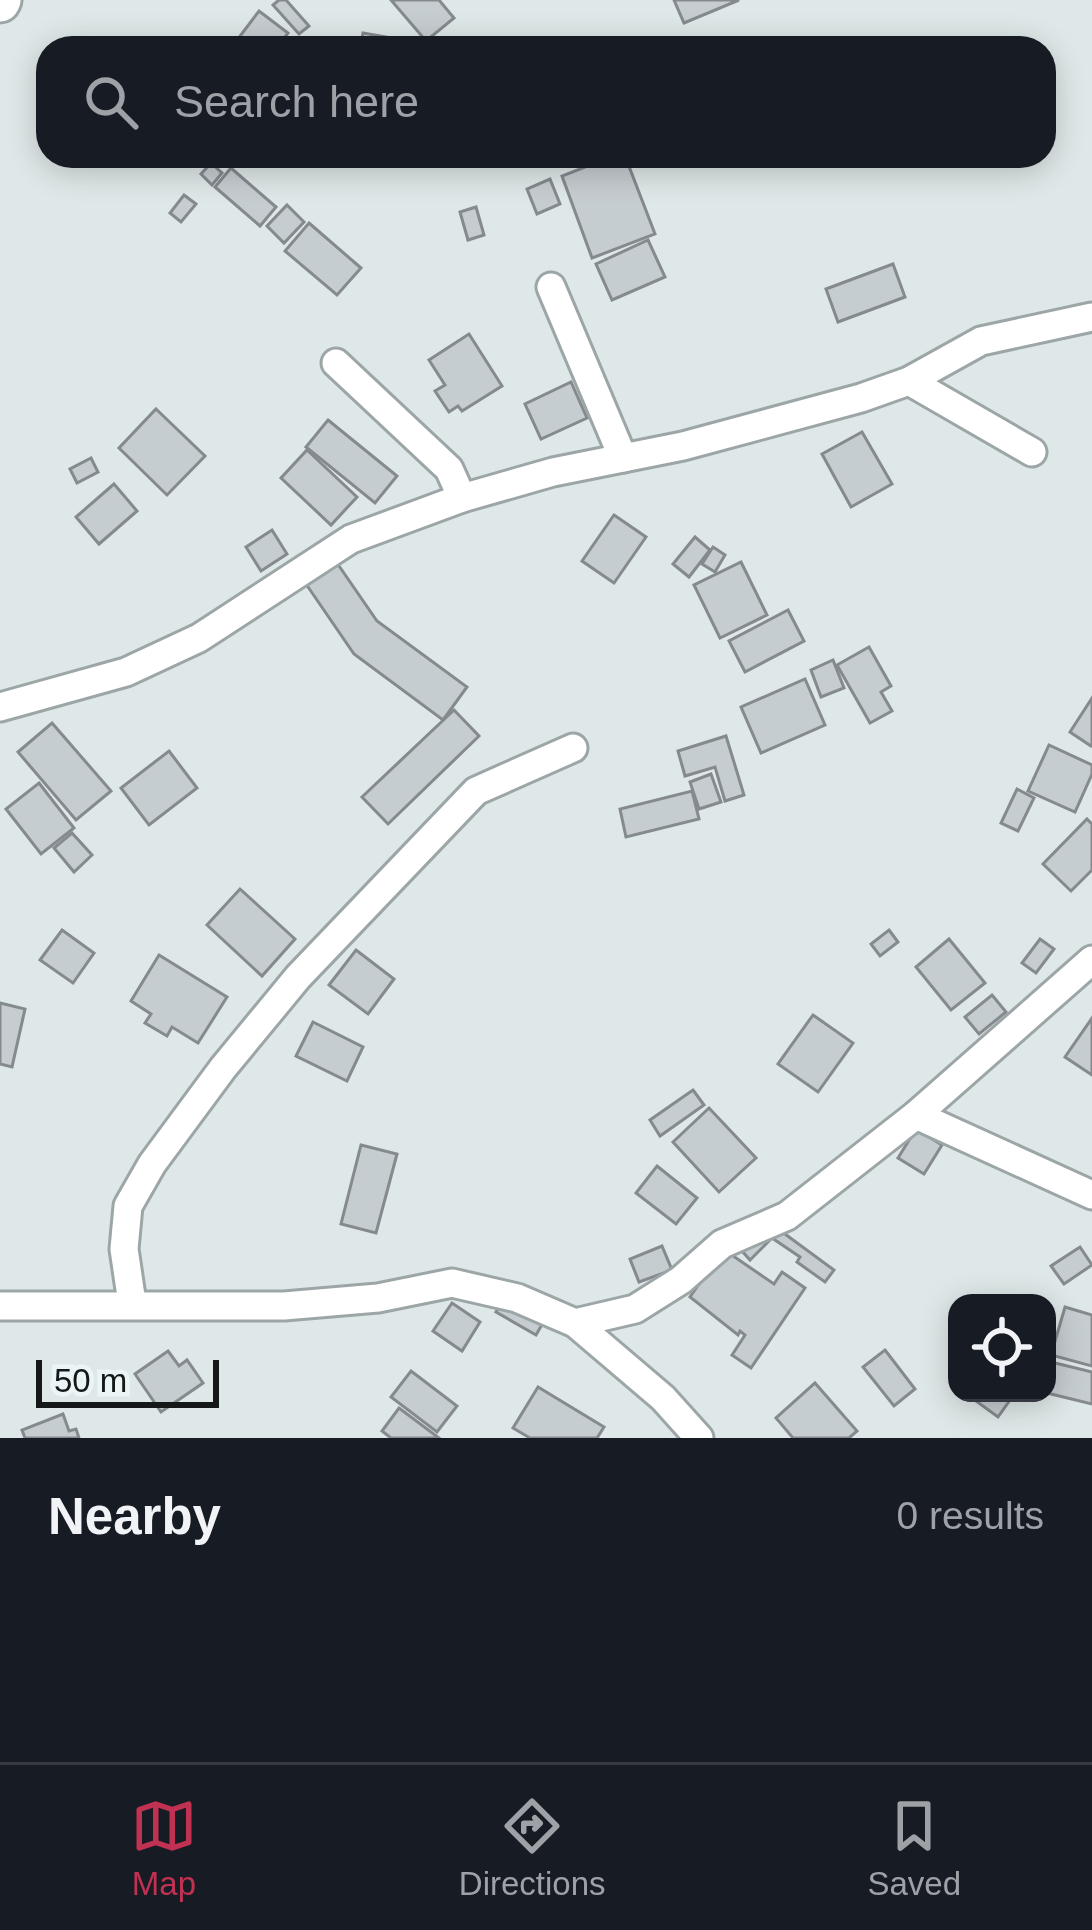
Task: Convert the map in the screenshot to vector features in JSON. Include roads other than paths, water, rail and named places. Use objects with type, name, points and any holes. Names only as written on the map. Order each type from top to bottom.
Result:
[{"type":"street","points":[[551,286],[623,458]]},
{"type":"street","points":[[0,706],[126,672],[199,638],[351,539],[463,498],[860,398],[909,381],[981,341],[1092,317]]},
{"type":"street","points":[[336,364],[449,469],[463,498]]},
{"type":"street","points":[[909,381],[1032,452]]},
{"type":"street","points":[[132,1304],[124,1249],[128,1206],[152,1164],[223,1068],[298,977],[476,791],[573,748]]},
{"type":"street","points":[[575,1323],[635,1309],[681,1280],[722,1244],[787,1216],[916,1115],[1092,960]]},
{"type":"street","points":[[916,1115],[1092,1195]]},
{"type":"street","points":[[0,1306],[284,1306],[378,1298],[452,1282],[517,1298],[575,1323],[663,1398],[699,1438]]}]
